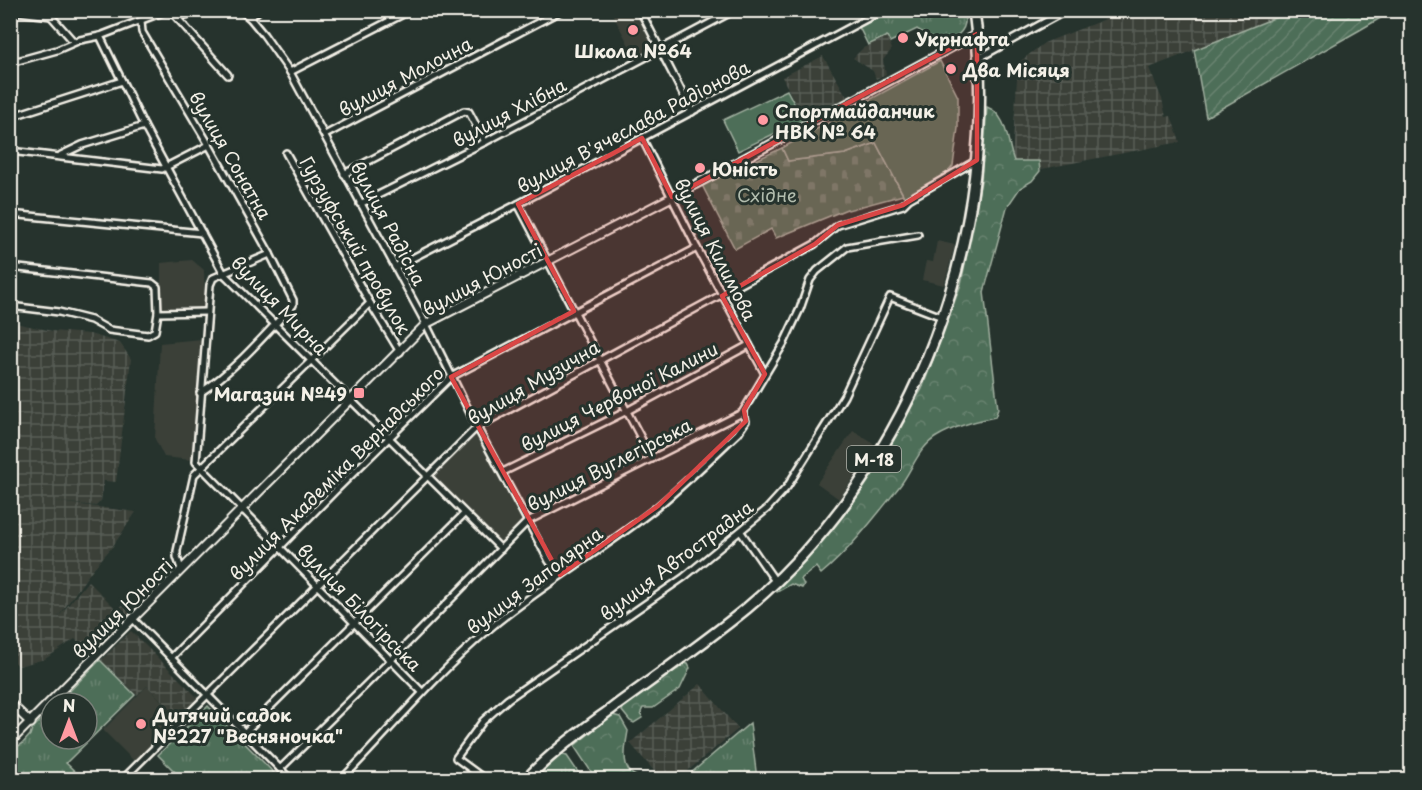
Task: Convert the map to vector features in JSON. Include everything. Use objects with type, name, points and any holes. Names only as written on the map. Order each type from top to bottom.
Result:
[{"type":"highway","name":"М-18","points":[[526,780],[563,744],[683,657],[747,607],[775,581],[817,537],[865,473],[886,440],[911,393],[944,317],[970,212],[979,120],[979,58],[974,10]]},
{"type":"street","points":[[10,63],[100,36],[169,10],[178,17],[228,75]]},
{"type":"street","points":[[178,17],[206,10]]},
{"type":"street","name":"вулиця Радісна","points":[[240,10],[250,18],[290,72],[426,324],[451,377],[549,561],[560,574]]},
{"type":"street","points":[[250,18],[259,10]]},
{"type":"street","points":[[290,72],[411,10]]},
{"type":"street","name":"вулиця Молочна","points":[[325,135],[562,10]]},
{"type":"street","points":[[640,10],[692,112]]},
{"type":"street","name":"вулиця Хлібна","points":[[360,204],[485,142],[735,10]]},
{"type":"street","name":"вулиця В'ячеслава Радіонова","points":[[395,267],[883,10]]},
{"type":"street","points":[[979,58],[1067,10]]},
{"type":"street","points":[[10,11],[52,13],[74,42]]},
{"type":"street","name":"вулиця Сонатна","points":[[141,21],[142,32],[209,146],[292,296],[293,305],[275,324]]},
{"type":"street","name":"вулиця Юності","points":[[10,742],[426,324],[672,197],[977,34]]},
{"type":"street","name":"вулиця Мирна","points":[[100,36],[144,126],[224,274],[501,549]]},
{"type":"street","points":[[10,117],[122,81]]},
{"type":"street","points":[[344,174],[464,111],[469,112],[485,142]]},
{"type":"street","points":[[60,156],[82,145],[144,126]]},
{"type":"street","name":"вулиця Килимова","points":[[642,138],[722,296],[765,374]]},
{"type":"street","points":[[10,151],[167,168],[209,146]]},
{"type":"street","name":"Гурзуфський провулок","points":[[286,153],[400,352]]},
{"type":"street","name":"вулиця Музична","points":[[122,780],[477,427],[815,244],[838,225],[903,205],[909,199],[976,160]]},
{"type":"street","points":[[518,204],[652,459]]},
{"type":"street","points":[[10,214],[202,233]]},
{"type":"street","points":[[742,413],[784,343],[800,309],[810,280],[818,271],[847,247],[918,235]]},
{"type":"street","name":"вулиця Академіка Вернадського","points":[[171,658],[451,377],[697,248]]},
{"type":"street","points":[[201,468],[196,462],[206,312],[210,285],[213,279],[270,254]]},
{"type":"street","points":[[10,267],[152,283],[158,287],[158,313],[155,331],[148,335],[109,330],[91,320],[59,312],[10,306]]},
{"type":"street","name":"вулиця Автострадна","points":[[486,780],[456,758],[483,721],[534,681],[684,577],[741,532],[787,487],[844,396],[890,297],[944,317]]},
{"type":"street","points":[[181,569],[177,551],[191,480],[370,303]]},
{"type":"street","points":[[158,313],[206,312]]},
{"type":"street","points":[[200,393],[216,383],[275,324]]},
{"type":"street","name":"вулиця Червоної Калини","points":[[503,472],[627,411],[748,345]]},
{"type":"street","name":"вулиця Вуглегірська","points":[[280,769],[528,521],[742,413]]},
{"type":"street","name":"вулиця Заполярна","points":[[341,780],[422,692],[489,630],[560,574],[658,506],[738,433],[746,421],[742,413]]},
{"type":"street","name":"вулиця Білогірська","points":[[201,468],[422,692]]},
{"type":"street","points":[[244,733],[464,514]]},
{"type":"street","points":[[741,532],[775,581]]},
{"type":"street","points":[[132,618],[291,780]]},
{"type":"street","points":[[10,703],[31,723]]},
{"type":"highlighted area","points":[[977,34],[977,160],[903,205],[838,225],[815,244],[722,296],[765,374],[744,410],[746,421],[658,506],[560,575],[451,377],[574,311],[518,204],[642,138],[672,197]]},
{"type":"shaded area","name":"Школа №64","points":[[611,11],[636,11],[655,49],[636,59]]},
{"type":"shaded area","points":[[1126,11],[1292,12],[1149,68],[1162,99],[1166,117],[1171,116],[1180,142],[1011,175],[1018,63],[1044,43]]},
{"type":"shaded area","points":[[887,37],[892,49],[883,60],[886,74],[876,79],[873,71],[853,58],[863,48]]},
{"type":"shaded area","points":[[823,56],[847,97],[804,120],[782,77]]},
{"type":"shaded area","points":[[937,241],[955,245],[944,285],[922,280],[926,261],[933,262]]},
{"type":"shaded area","points":[[192,260],[204,270],[205,307],[161,308],[161,263]]},
{"type":"shaded area","points":[[11,322],[52,331],[90,334],[120,343],[131,359],[116,482],[104,481],[101,501],[96,506],[50,501],[136,512],[56,620],[88,581],[117,610],[125,603],[133,611],[89,654],[75,639],[45,659],[19,666],[10,660],[10,497],[15,497],[10,494]]},
{"type":"shaded area","points":[[201,339],[191,460],[164,457],[155,439],[160,343]]},
{"type":"shaded area","points":[[853,431],[876,445],[839,499],[817,483]]},
{"type":"shaded area","points":[[477,434],[525,519],[499,545],[435,476]]},
{"type":"shaded area","points":[[131,631],[199,699],[179,718],[147,686],[137,695],[101,660]]},
{"type":"shaded area","points":[[700,684],[738,729],[678,779],[661,779],[630,743]]},
{"type":"shaded area","name":"Дитячий садок №227 \"Весняночка\"","points":[[147,686],[179,719],[135,762],[103,730]]},
{"type":"green space","points":[[889,11],[964,11],[965,23],[958,35],[942,43],[917,29],[890,42],[887,36],[868,45],[859,27]]},
{"type":"green space","points":[[1292,11],[1387,11],[1384,16],[1206,117],[1194,50]]},
{"type":"green space","points":[[940,61],[958,97],[958,128],[953,166],[944,177],[905,198],[876,143],[845,154],[788,161],[782,148]]},
{"type":"green space","name":"Спортмайданчик НВК № 64","points":[[787,90],[803,120],[738,151],[723,120]]},
{"type":"green space","points":[[987,107],[999,116],[1003,123],[1014,161],[1039,161],[1040,171],[1032,181],[1020,188],[1007,207],[984,292],[998,409],[995,417],[958,427],[931,441],[920,453],[904,481],[842,555],[821,574],[816,567],[801,579],[804,585],[802,588],[791,584],[777,592],[775,589],[827,532],[868,480],[922,389],[961,284],[981,181]]},
{"type":"green space","name":"Східне","points":[[876,143],[903,195],[847,209],[776,238],[771,229],[735,249],[702,185],[782,148],[788,161],[845,154]]},
{"type":"green space","points":[[100,660],[135,695],[99,730],[99,691],[70,691]]},
{"type":"green space","points":[[683,663],[688,664],[690,668],[680,689],[653,708],[643,708],[642,718],[634,723],[630,721],[622,711],[624,706]]},
{"type":"green space","points":[[208,706],[276,775],[272,779],[182,779],[158,755]]},
{"type":"green space","points":[[612,715],[620,717],[628,731],[625,753],[628,769],[634,775],[645,779],[596,779],[574,746]]},
{"type":"green space","points":[[39,722],[39,751],[78,751],[66,763],[83,779],[11,779],[11,750],[22,744]]},
{"type":"green space","points":[[750,723],[757,779],[684,779]]},
{"type":"green space","points":[[560,754],[567,756],[581,779],[544,779],[541,776],[542,770]]},
{"type":"place","name":"Школа №64","points":[[633,30]]},
{"type":"place","name":"Укрнафта","points":[[903,38]]},
{"type":"place","name":"Два Місяця","points":[[951,69]]},
{"type":"place","name":"Спортмайданчик НВК № 64","points":[[763,120]]},
{"type":"place","name":"Юність","points":[[700,168]]},
{"type":"place","name":"Магазин №49","points":[[359,393]]},
{"type":"place","name":"Дитячий садок №227 \"Весняночка\"","points":[[141,724]]}]
